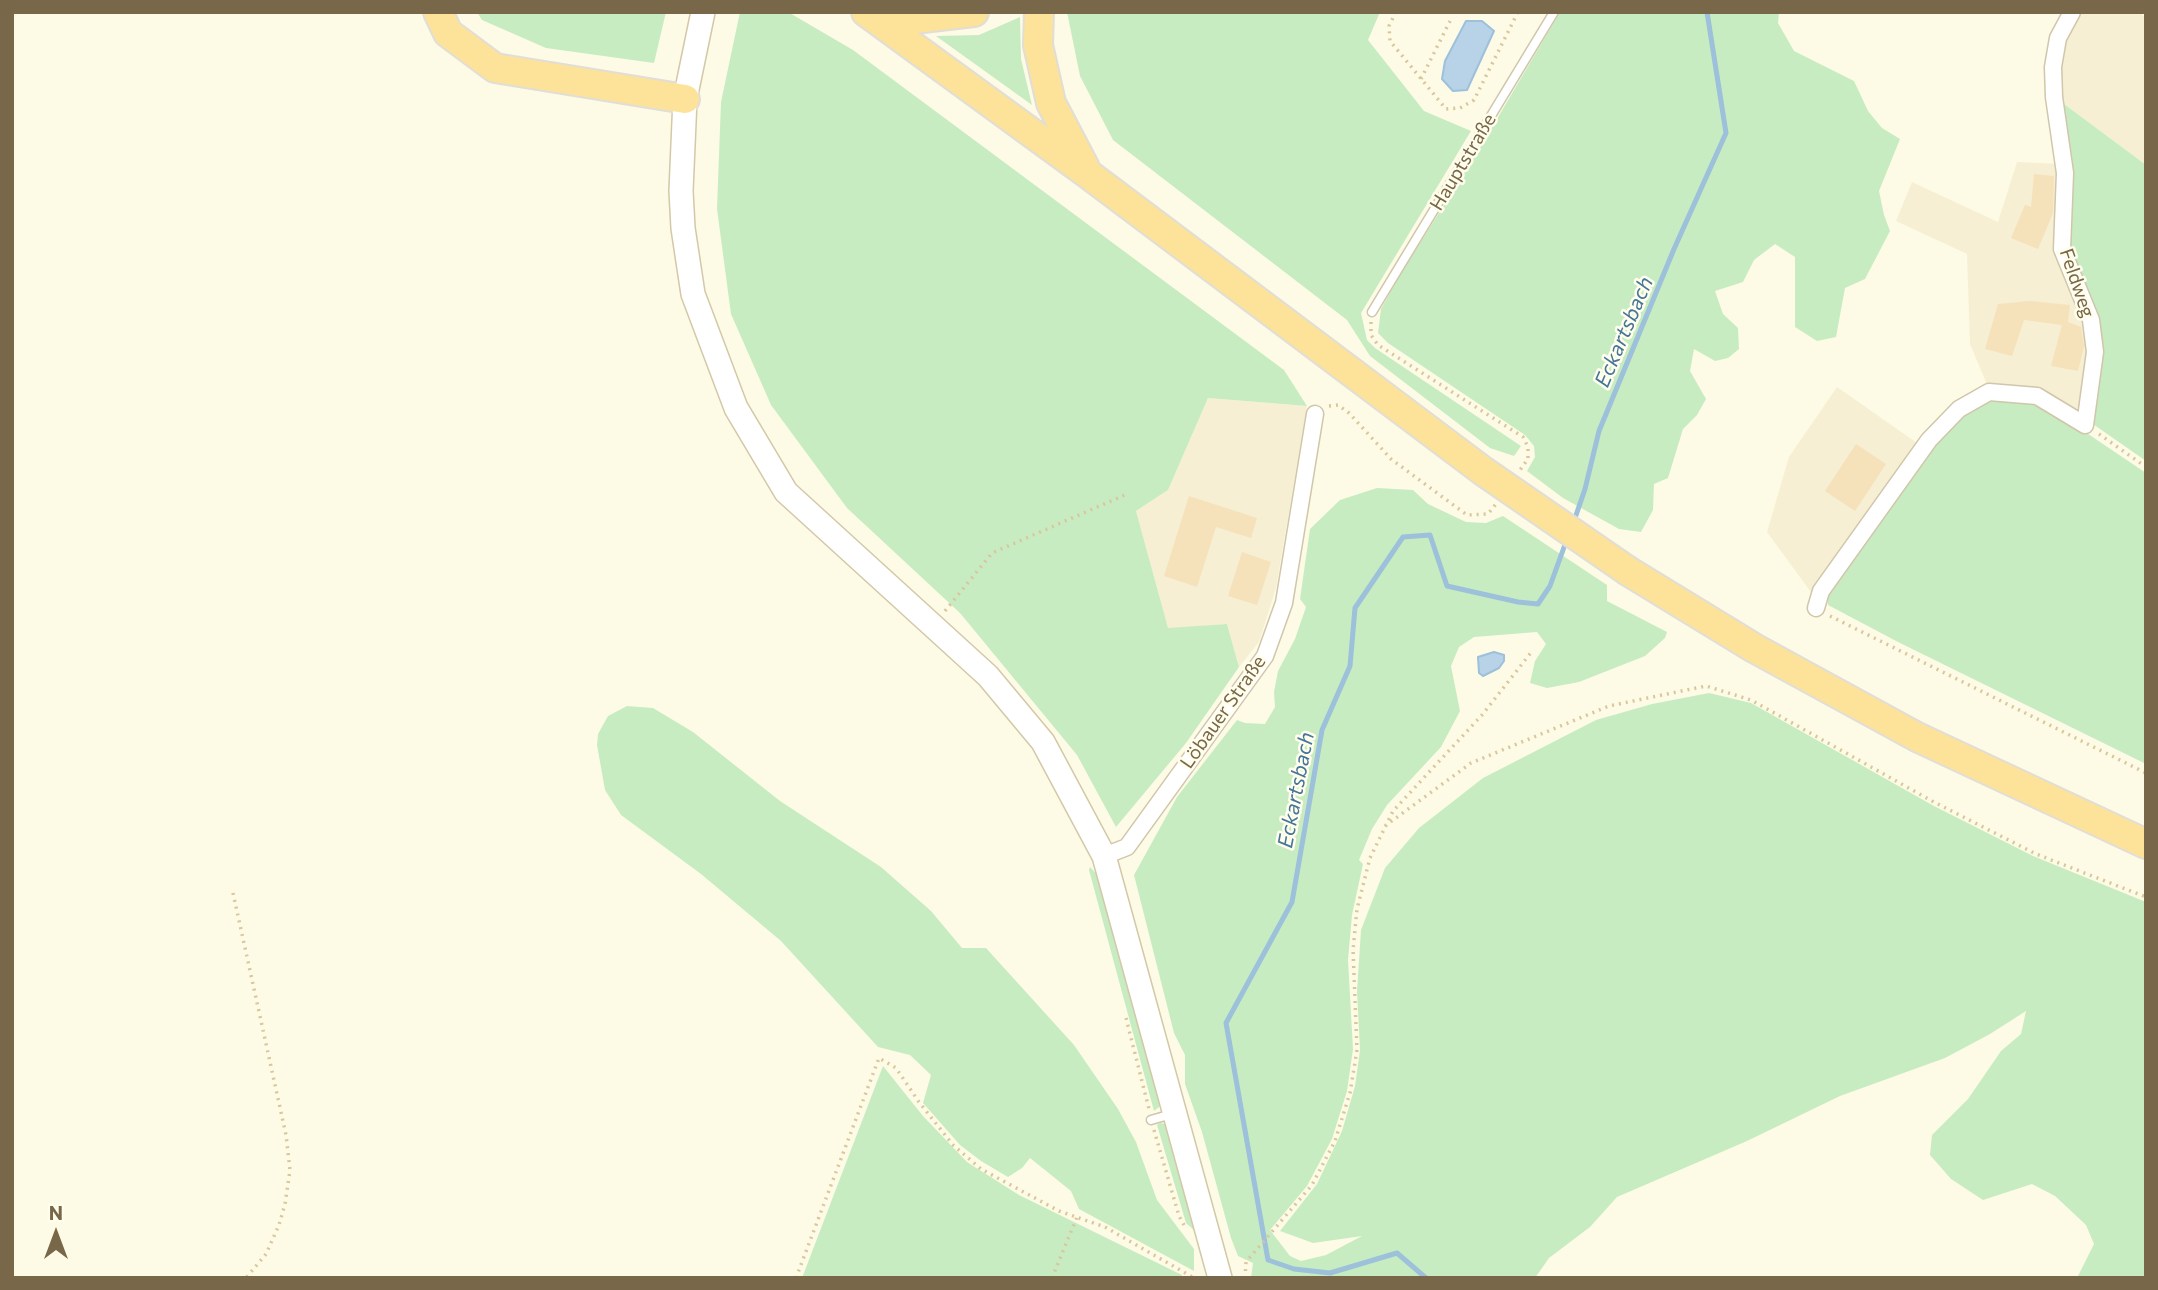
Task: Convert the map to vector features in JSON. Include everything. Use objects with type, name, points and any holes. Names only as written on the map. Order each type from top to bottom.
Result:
[{"type":"highway","points":[[438,12],[448,33],[495,68],[685,99]]},
{"type":"highway","points":[[866,12],[1088,174],[1483,471],[1628,571],[1754,648],[1917,737],[2146,844]]},
{"type":"highway","points":[[898,12],[914,19],[974,12]]},
{"type":"highway","points":[[1038,12],[1038,45],[1051,103],[1088,174]]},
{"type":"main road","points":[[703,12],[685,99],[681,191],[683,228],[693,294],[736,408],[786,492],[988,676],[1043,742],[1106,864],[1220,1278]]},
{"type":"street","name":"Feldweg","points":[[2072,12],[2058,38],[2053,68],[2054,97],[2065,173],[2062,249],[2091,320],[2095,352],[2085,425]]},
{"type":"street","points":[[1816,608],[1821,591],[1929,440],[1959,409],[1989,392],[2037,396],[2085,425]]},
{"type":"street","name":"Löbauer Straße","points":[[1106,864],[1127,846],[1265,656],[1284,603],[1315,414]]},
{"type":"lane","name":"Hauptstraße","points":[[1372,312],[1554,12]]},
{"type":"lane","points":[[1152,1120],[1175,1113]]},
{"type":"path","points":[[1396,12],[1390,26],[1390,41],[1446,109],[1460,108],[1474,100],[1518,12]]},
{"type":"path","points":[[1421,79],[1450,21]]},
{"type":"path","points":[[1372,312],[1371,335],[1378,345],[1523,437],[1528,447]]},
{"type":"path","points":[[1315,414],[1331,405],[1338,405],[1349,413],[1391,459],[1467,515],[1488,514],[1493,508]]},
{"type":"path","points":[[2085,425],[2146,467]]},
{"type":"path","points":[[932,626],[992,553],[1127,494]]},
{"type":"path","points":[[1816,608],[2146,773]]},
{"type":"path","points":[[1245,1278],[1246,1262],[1312,1185],[1335,1141],[1350,1093],[1357,1050],[1353,950],[1357,909],[1370,858],[1393,811],[1482,715],[1533,650]]},
{"type":"path","points":[[1385,826],[1471,763],[1609,706],[1706,686],[1751,700],[1932,802],[2036,854],[2146,897]]},
{"type":"path","points":[[233,892],[286,1135],[290,1170],[279,1226],[266,1254],[246,1278]]},
{"type":"path","points":[[796,1278],[879,1058],[896,1069],[953,1145],[981,1169],[1059,1211],[1105,1227],[1194,1278]]},
{"type":"path","points":[[1052,1278],[1077,1217]]},
{"type":"shaded area","points":[[2078,12],[2139,12],[2146,18],[2146,165],[2060,101],[2059,66],[2063,40]]},
{"type":"shaded area","points":[[2017,162],[2062,164],[2090,351],[2083,399],[2079,408],[2067,410],[1988,387],[1970,344],[1967,254],[1896,221],[1912,182],[1998,222]]},
{"type":"shaded area","points":[[1837,387],[1920,445],[1813,595],[1767,532],[1789,457]]},
{"type":"shaded area","points":[[1208,398],[1307,406],[1276,588],[1259,642],[1239,667],[1227,624],[1168,629],[1136,511],[1168,490]]},
{"type":"green space","points":[[477,12],[666,12],[654,63],[546,48],[482,20]]},
{"type":"green space","points":[[740,12],[788,12],[853,50],[1284,370],[1307,406],[1208,398],[1168,490],[1136,511],[1168,628],[1227,624],[1239,667],[1186,743],[1116,827],[1077,755],[960,613],[847,508],[771,405],[731,314],[717,209],[721,102]]},
{"type":"green space","points":[[1067,12],[1380,12],[1368,40],[1424,111],[1471,131],[1361,313],[1367,340],[1521,446],[1514,456],[1490,448],[1370,356],[1347,320],[1113,140],[1080,76]]},
{"type":"green space","points":[[1560,12],[1779,12],[1778,23],[1794,51],[1854,81],[1868,111],[1882,128],[1900,139],[1879,191],[1890,231],[1865,279],[1845,288],[1836,337],[1817,341],[1795,327],[1795,257],[1775,244],[1754,260],[1743,282],[1715,291],[1723,314],[1738,328],[1739,349],[1728,358],[1715,361],[1694,349],[1690,371],[1706,399],[1697,415],[1683,429],[1668,478],[1654,484],[1653,510],[1641,532],[1619,529],[1563,498],[1527,471],[1535,457],[1534,446],[1525,435],[1388,343],[1378,333],[1381,309],[1398,278],[1481,146]]},
{"type":"green space","points":[[1020,17],[1021,59],[1032,105],[936,36],[979,35]]},
{"type":"green space","points":[[2060,101],[2146,165],[2146,461],[2090,422],[2098,356],[2069,259]]},
{"type":"green space","points":[[1996,398],[2023,398],[2060,415],[2146,473],[2146,764],[1828,605],[1827,594],[1946,429],[1974,406]]},
{"type":"green space","points":[[1377,488],[1413,490],[1428,504],[1466,522],[1486,523],[1503,516],[1607,585],[1607,601],[1667,632],[1665,638],[1645,656],[1579,682],[1547,688],[1530,683],[1535,661],[1546,644],[1537,632],[1474,637],[1459,647],[1451,666],[1460,711],[1441,747],[1387,805],[1372,829],[1359,860],[1363,864],[1352,915],[1348,960],[1353,1049],[1347,1091],[1332,1139],[1307,1186],[1270,1230],[1290,1256],[1301,1261],[1326,1255],[1362,1236],[1313,1243],[1280,1231],[1317,1184],[1342,1131],[1355,1086],[1360,1050],[1357,991],[1361,930],[1385,868],[1419,828],[1483,778],[1596,720],[1652,704],[1709,693],[1751,703],[1934,806],[2033,856],[2146,902],[2146,1278],[2077,1278],[2094,1244],[2086,1225],[2055,1196],[2032,1184],[1983,1200],[1951,1179],[1930,1155],[1932,1135],[1968,1099],[2001,1051],[2021,1034],[2026,1011],[1945,1058],[1840,1096],[1747,1141],[1617,1197],[1590,1227],[1549,1258],[1535,1278],[1251,1278],[1253,1263],[1238,1256],[1231,1238],[1202,1132],[1185,1084],[1185,1055],[1174,1033],[1134,875],[1177,797],[1237,720],[1265,724],[1275,707],[1274,692],[1278,671],[1295,639],[1306,607],[1300,599],[1310,529],[1340,500]]},
{"type":"green space","points":[[627,706],[653,708],[693,732],[780,801],[881,867],[931,911],[962,948],[986,948],[1074,1045],[1118,1109],[1136,1142],[1157,1200],[1194,1249],[1194,1271],[1079,1209],[1071,1191],[1030,1158],[1022,1168],[1008,1177],[960,1145],[923,1103],[931,1075],[910,1055],[878,1047],[781,941],[701,874],[621,815],[605,790],[597,745],[598,734],[608,716]]},
{"type":"green space","points":[[1090,867],[1100,878],[1160,1102],[1154,1111],[1089,870]]},
{"type":"green space","points":[[883,1066],[923,1116],[967,1162],[1019,1195],[1182,1275],[1182,1278],[802,1278]]},
{"type":"green space","points":[[1165,1124],[1169,1130],[1196,1232],[1186,1223],[1157,1125]]},
{"type":"water","points":[[1466,21],[1482,21],[1494,31],[1467,90],[1453,91],[1442,79],[1445,61]]},
{"type":"water","points":[[1494,652],[1504,655],[1504,661],[1499,668],[1483,676],[1479,673],[1478,657]]},
{"type":"building","points":[[2034,174],[2054,176],[2053,213],[2038,249],[2011,238],[2025,205],[2031,207]]},
{"type":"building","points":[[2030,301],[2070,305],[2068,322],[2081,327],[2084,346],[2078,371],[2051,366],[2062,325],[2024,320],[2012,356],[1985,349],[1998,304]]},
{"type":"building","points":[[1856,444],[1886,464],[1855,511],[1825,491]]},
{"type":"building","points":[[1189,496],[1257,518],[1251,538],[1216,527],[1197,587],[1164,576]]},
{"type":"building","points":[[1242,552],[1271,562],[1257,605],[1228,596]]},
{"type":"waterway","name":"Eckartsbach","points":[[1573,524],[1585,489],[1599,431],[1674,249],[1726,133],[1707,12]]},
{"type":"waterway","name":"Eckartsbach","points":[[1426,1278],[1397,1253],[1330,1273],[1294,1269],[1268,1260],[1226,1023],[1292,902],[1322,730],[1350,666],[1355,608],[1403,537],[1430,535],[1447,586],[1538,604],[1550,586],[1567,539]]}]
